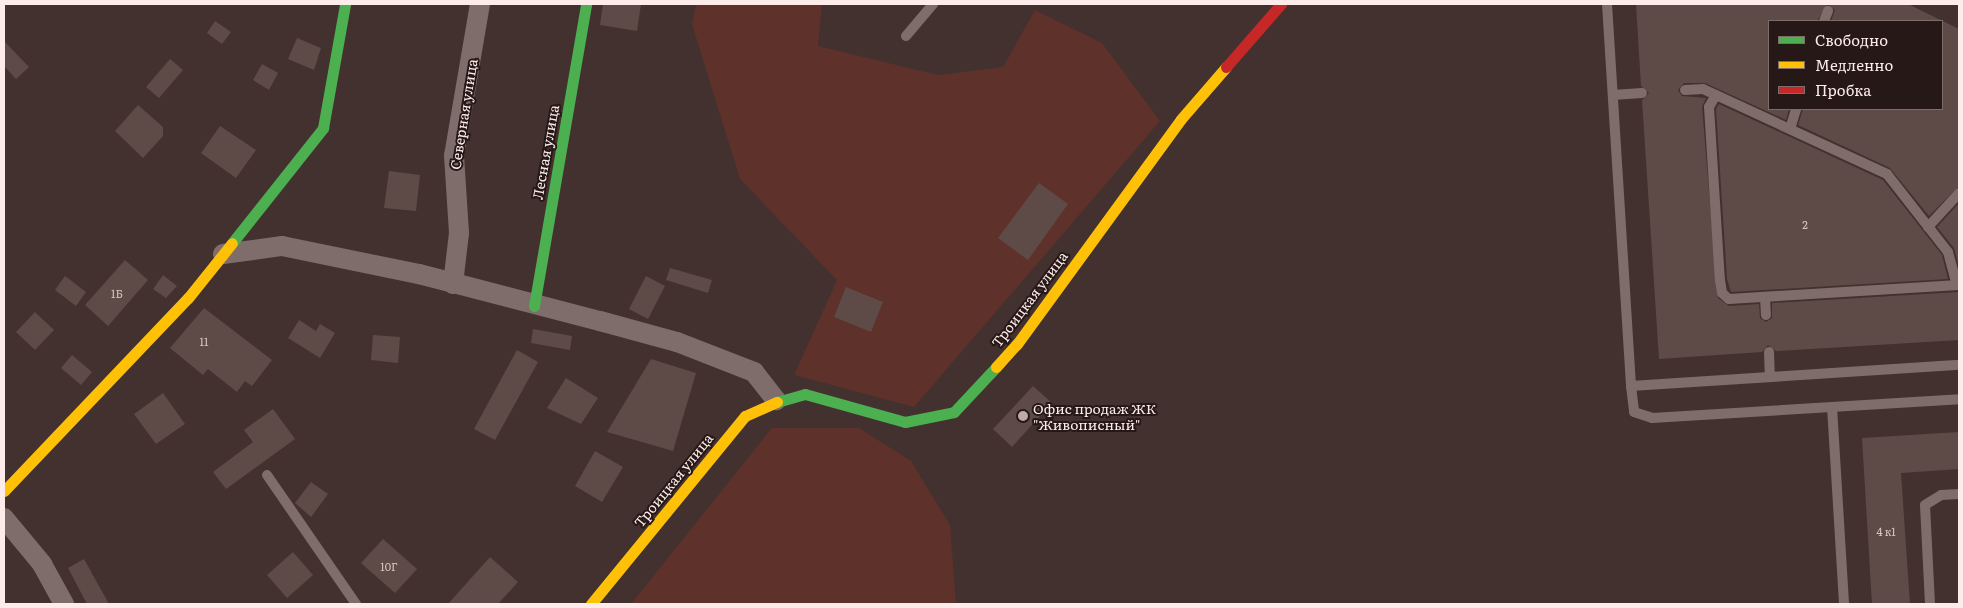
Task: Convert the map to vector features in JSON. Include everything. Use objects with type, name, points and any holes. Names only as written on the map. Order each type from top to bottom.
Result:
[{"type":"street","points":[[4,491],[188,298],[323,128],[345,4]]},
{"type":"street","name":"Северная улица","points":[[453,284],[459,233],[454,156],[480,4]]},
{"type":"street","name":"Лесная улица","points":[[534,306],[586,4]]},
{"type":"street","name":"Троицкая улица","points":[[591,604],[745,416],[776,400],[805,394],[905,422],[954,412],[1017,344],[1182,119],[1273,6]]},
{"type":"street","points":[[252,218],[273,247]]},
{"type":"street","points":[[223,254],[273,247],[453,284],[676,342],[754,372],[776,400]]},
{"type":"street","points":[[4,518],[42,564],[64,604]]},
{"type":"lane","points":[[906,36],[933,4]]},
{"type":"lane","points":[[1607,4],[1634,412],[1641,418],[1959,399]]},
{"type":"lane","points":[[1685,90],[1703,89],[1790,129],[1886,174],[1953,260],[1958,285],[1729,299],[1722,293],[1709,107],[1716,95]]},
{"type":"lane","points":[[1612,94],[1642,93]]},
{"type":"lane","points":[[1790,129],[1796,110]]},
{"type":"lane","points":[[1928,226],[1959,193]]},
{"type":"lane","points":[[1765,297],[1766,314]]},
{"type":"lane","points":[[1769,352],[1770,377]]},
{"type":"lane","points":[[1631,386],[1959,365]]},
{"type":"lane","points":[[1832,407],[1844,604]]},
{"type":"lane","points":[[267,475],[356,604]]},
{"type":"lane","points":[[1930,604],[1925,505],[1941,495],[1959,494]]},
{"type":"shaded area","points":[[696,4],[822,4],[818,46],[938,75],[1003,67],[1035,10],[1102,43],[1160,121],[914,407],[794,375],[837,280],[740,179],[692,24]]},
{"type":"shaded area","points":[[772,428],[859,428],[911,461],[950,525],[956,604],[631,604]]},
{"type":"building","points":[[603,4],[641,4],[637,31],[600,25]]},
{"type":"building","points":[[1636,4],[1828,4],[1818,20],[1768,20],[1768,110],[1789,110],[1786,120],[1705,83],[1684,83],[1678,90],[1682,96],[1706,98],[1702,107],[1718,298],[1729,306],[1759,304],[1760,318],[1766,322],[1772,318],[1772,303],[1959,292],[1959,340],[1776,351],[1768,345],[1762,352],[1659,359],[1642,100],[1649,93],[1641,86]]},
{"type":"building","points":[[1828,4],[1908,4],[1941,20],[1831,20],[1835,10]]},
{"type":"building","points":[[215,21],[231,32],[222,44],[207,33]]},
{"type":"building","points":[[1943,21],[1959,29],[1959,186],[1929,216],[1890,168],[1798,125],[1803,110],[1943,110]]},
{"type":"building","points":[[297,38],[321,48],[314,70],[288,59]]},
{"type":"building","points":[[4,41],[29,67],[16,79],[4,66]]},
{"type":"building","points":[[170,59],[183,70],[159,98],[146,87]]},
{"type":"building","points":[[262,64],[278,73],[269,90],[253,80]]},
{"type":"building","points":[[1719,104],[1883,180],[1942,255],[1948,279],[1731,292],[1727,279],[1716,109]]},
{"type":"building","points":[[138,105],[163,127],[163,136],[143,158],[115,131]]},
{"type":"building","points":[[220,126],[256,150],[236,178],[201,153]]},
{"type":"building","points":[[389,171],[420,175],[416,211],[384,208]]},
{"type":"building","points":[[1039,183],[1068,204],[1028,260],[998,238]]},
{"type":"building","points":[[1959,203],[1959,267],[1954,248],[1937,227]]},
{"type":"building","points":[[125,260],[148,280],[108,326],[85,305]]},
{"type":"building","points":[[670,268],[712,280],[708,293],[666,280]]},
{"type":"building","points":[[163,275],[177,286],[166,298],[153,289]]},
{"type":"building","points":[[65,276],[86,292],[76,306],[55,290]]},
{"type":"building","points":[[646,276],[665,286],[648,319],[629,309]]},
{"type":"building","points":[[846,287],[883,302],[871,332],[834,317]]},
{"type":"building","points":[[204,308],[272,360],[252,386],[245,381],[237,392],[208,369],[203,375],[170,348]]},
{"type":"building","points":[[35,312],[54,330],[35,350],[16,332]]},
{"type":"building","points":[[299,320],[316,331],[320,324],[335,333],[320,358],[288,338]]},
{"type":"building","points":[[533,329],[572,336],[570,350],[531,343]]},
{"type":"building","points":[[373,335],[400,337],[398,363],[371,360]]},
{"type":"building","points":[[517,350],[538,362],[495,440],[474,429]]},
{"type":"building","points":[[72,355],[92,372],[81,385],[61,368]]},
{"type":"building","points":[[651,359],[696,373],[673,451],[607,432]]},
{"type":"building","points":[[566,378],[598,398],[581,424],[547,408]]},
{"type":"building","name":"Офис продаж ЖК \"Живописный\"","points":[[1033,386],[1052,403],[1012,447],[993,429]]},
{"type":"building","points":[[163,393],[185,424],[156,444],[134,414]]},
{"type":"building","points":[[273,409],[295,439],[226,489],[213,472],[253,442],[244,430]]},
{"type":"building","points":[[1959,432],[1959,469],[1901,473],[1910,604],[1872,604],[1862,438]]},
{"type":"building","points":[[595,451],[623,467],[602,502],[575,486]]},
{"type":"building","points":[[311,482],[328,494],[311,517],[295,503]]},
{"type":"building","points":[[383,539],[417,569],[395,593],[361,563]]},
{"type":"building","points":[[293,552],[313,575],[287,598],[267,575]]},
{"type":"building","points":[[490,557],[518,582],[498,604],[448,604]]},
{"type":"building","points":[[84,559],[109,604],[87,604],[68,568]]},
{"type":"traffic: fast","points":[[232,243],[323,128],[345,4]]},
{"type":"traffic: fast","points":[[534,306],[586,4]]},
{"type":"traffic: fast","points":[[777,402],[805,394],[905,422],[954,412],[996,367]]},
{"type":"traffic: slow","points":[[996,367],[1017,344],[1181,119],[1226,67]]},
{"type":"traffic: slow","points":[[4,491],[188,298],[232,243]]},
{"type":"traffic: slow","points":[[591,604],[745,416],[777,402]]},
{"type":"traffic: jam","points":[[1226,67],[1281,4]]},
{"type":"place","name":"Офис продаж ЖК \"Живописный\"","points":[[1023,416]]}]
